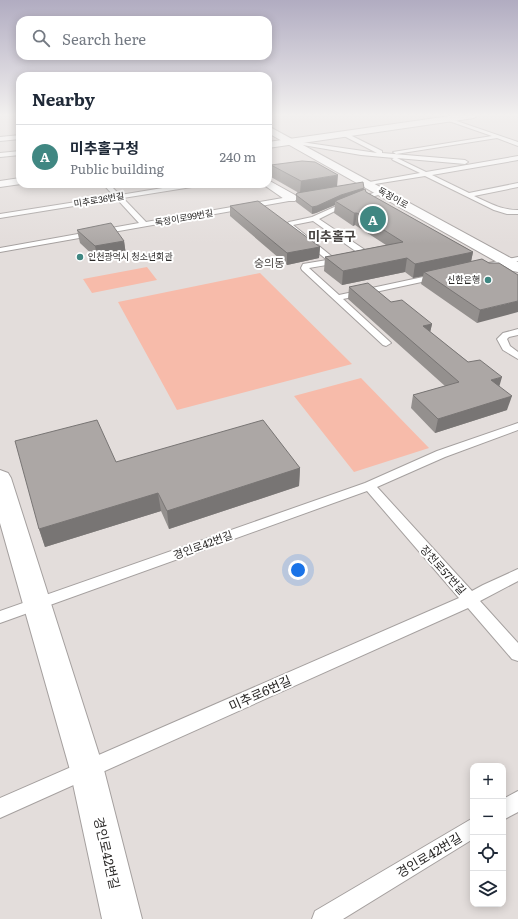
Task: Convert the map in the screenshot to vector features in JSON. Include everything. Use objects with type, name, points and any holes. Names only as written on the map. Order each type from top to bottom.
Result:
[{"type":"street","name":"독정이로","points":[[320,158],[518,268]]},
{"type":"street","points":[[0,184],[16,182]]},
{"type":"street","points":[[272,186],[291,198]]},
{"type":"street","name":"경인로42번길","points":[[1,484],[87,770],[122,919]]},
{"type":"lane","points":[[394,158],[496,209],[507,212],[518,212]]},
{"type":"lane","points":[[405,158],[511,165]]},
{"type":"lane","points":[[352,187],[518,158]]},
{"type":"lane","points":[[468,195],[518,185]]},
{"type":"lane","points":[[110,188],[145,225]]},
{"type":"lane","name":"미추로36번길","points":[[0,216],[173,188]]},
{"type":"lane","points":[[333,261],[289,226],[291,223],[314,219],[343,205],[382,192]]},
{"type":"lane","name":"독정이로99번길","points":[[0,250],[306,196]]},
{"type":"lane","points":[[314,219],[365,254],[365,257],[340,262],[333,261],[306,266],[305,268],[386,344]]},
{"type":"lane","points":[[475,268],[518,259]]},
{"type":"lane","points":[[336,298],[444,275]]},
{"type":"lane","points":[[518,332],[506,335],[502,339],[506,348],[518,356]]},
{"type":"lane","name":"경인로42번길","points":[[0,617],[369,486],[441,454],[518,426]]},
{"type":"lane","name":"장천로57번길","points":[[369,486],[518,654]]},
{"type":"lane","name":"미추로6번길","points":[[0,808],[470,600],[488,589],[518,575]]},
{"type":"lane","points":[[506,808],[518,801]]},
{"type":"lane","name":"경인로42번길","points":[[323,919],[470,830]]},
{"type":"shaded area","points":[[147,267],[157,280],[92,293],[83,279]]},
{"type":"shaded area","points":[[260,273],[352,364],[177,410],[118,302]]},
{"type":"shaded area","points":[[361,378],[429,448],[354,472],[294,396]]},
{"type":"building","points":[[302,161],[315,162],[338,175],[301,181],[272,165]]},
{"type":"building","points":[[363,182],[364,188],[341,195],[312,207],[296,195],[297,193]]},
{"type":"building","points":[[365,189],[366,192],[473,252],[415,264],[407,258],[343,271],[325,257],[403,242],[335,201]]},
{"type":"building","points":[[258,201],[320,247],[287,253],[230,206]]},
{"type":"building","points":[[111,223],[124,241],[95,246],[77,230]]},
{"type":"building","points":[[482,259],[489,263],[499,263],[518,275],[518,301],[480,310],[424,272]]},
{"type":"building","points":[[368,283],[391,302],[402,300],[432,324],[423,326],[468,362],[480,360],[502,377],[491,380],[512,396],[438,419],[413,395],[459,382],[349,287]]},
{"type":"building","points":[[97,420],[116,462],[263,420],[300,468],[167,511],[158,493],[39,529],[15,441]]},
{"type":"place","name":"미추홀구청","points":[[373,219]]},
{"type":"place","name":"인천광역시 청소년회관","points":[[80,257]]},
{"type":"place","name":"신한은행","points":[[488,280]]},
{"type":"district","name":"미추홀구","points":[[332,236]]},
{"type":"district","name":"숭의동","points":[[269,263]]}]
